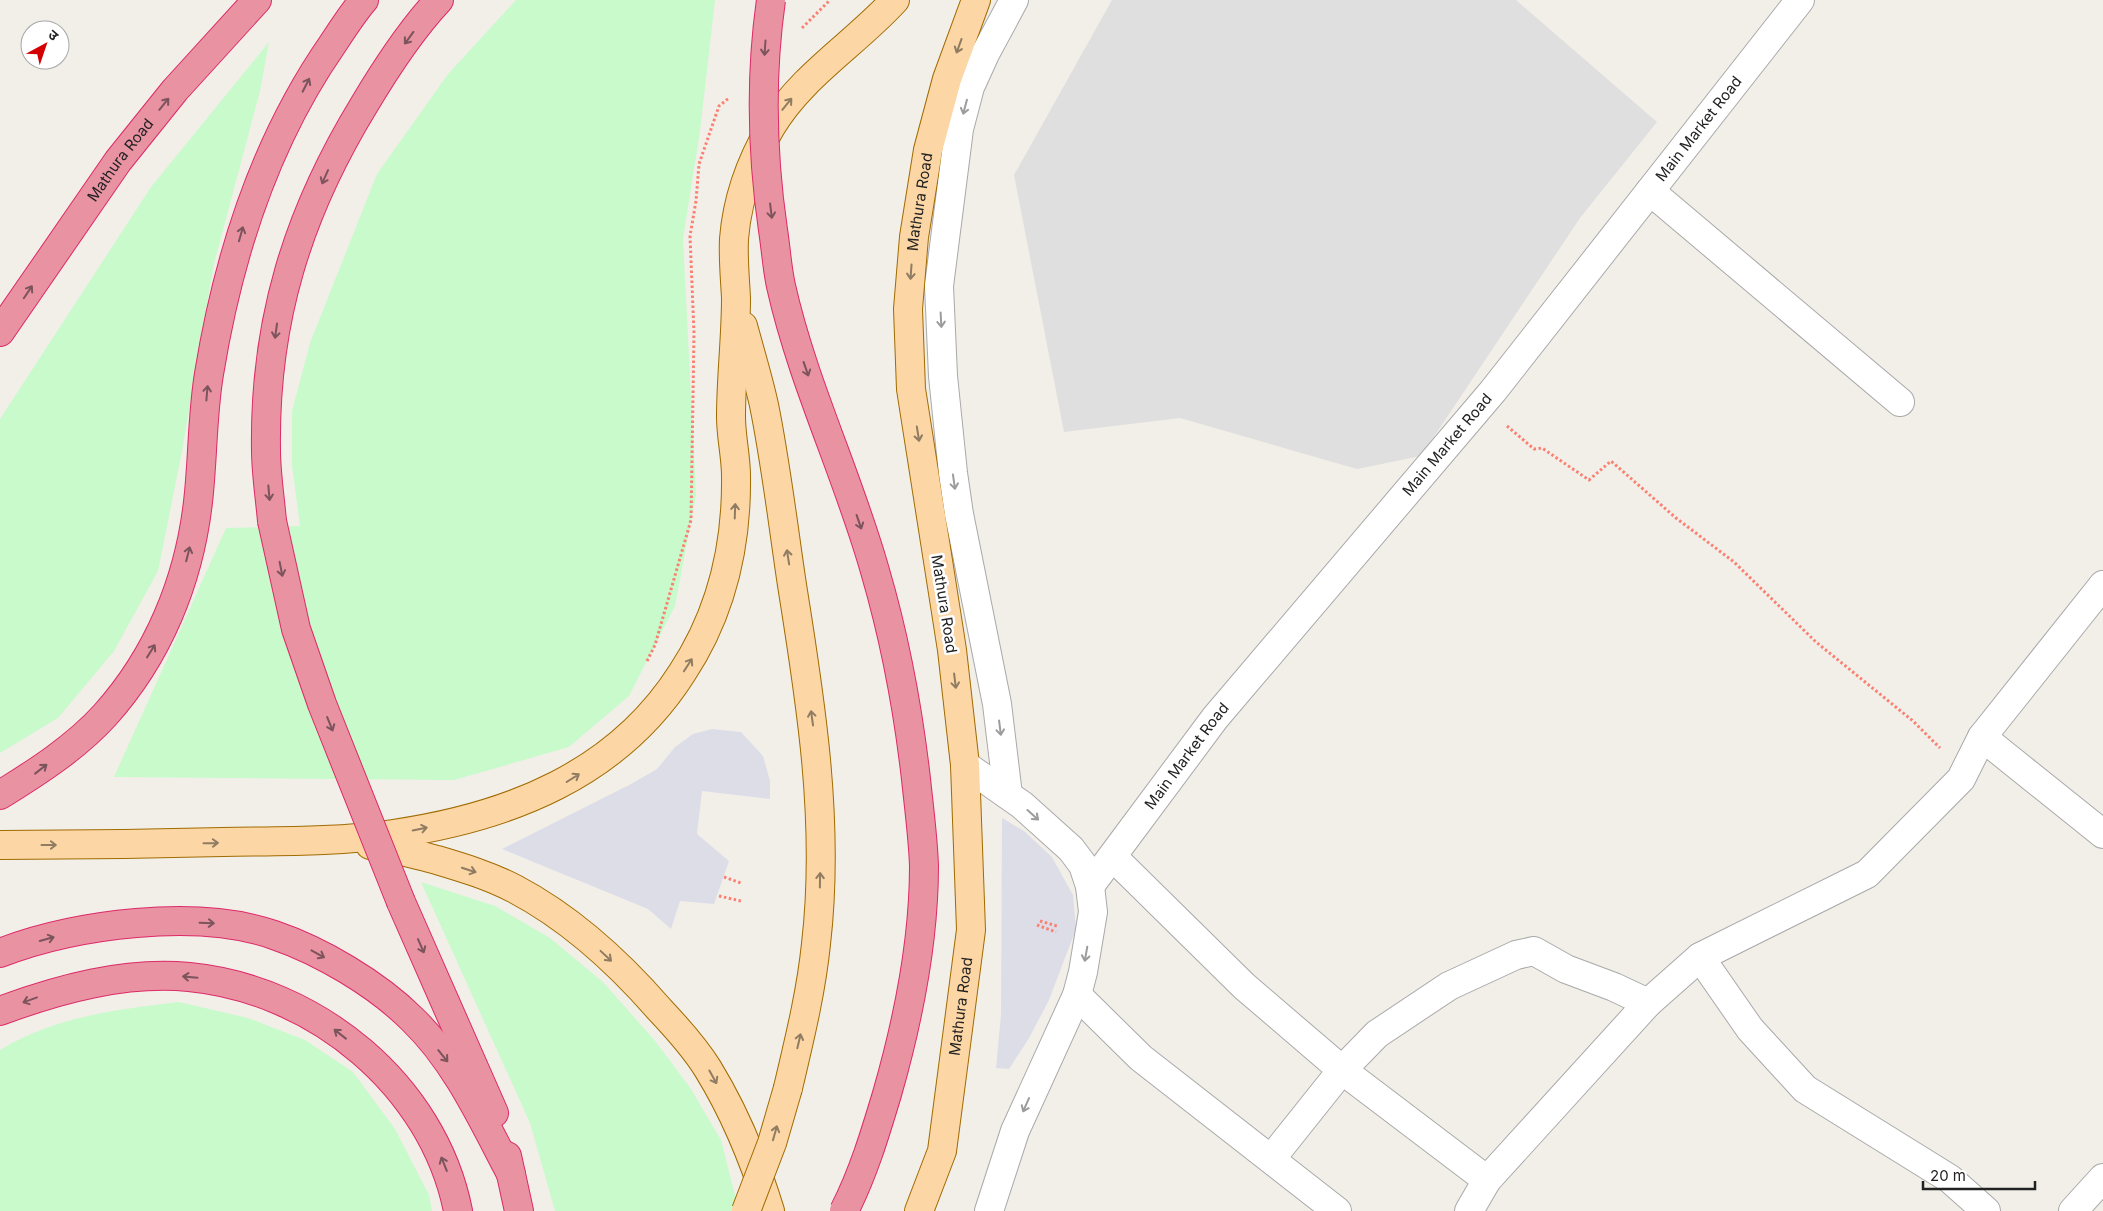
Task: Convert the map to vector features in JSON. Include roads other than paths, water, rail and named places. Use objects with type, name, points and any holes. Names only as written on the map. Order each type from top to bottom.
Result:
[{"type":"highway","name":"Mathura Road","points":[[0,332],[118,161],[175,90],[257,0]]},
{"type":"highway","points":[[0,795],[35,773],[104,716],[133,678],[158,640],[176,601],[189,550],[198,503],[210,367],[226,289],[247,216],[270,154],[312,73],[364,0]]},
{"type":"highway","points":[[439,0],[426,14],[380,78],[338,148],[309,213],[288,268],[276,326],[268,394],[266,450],[272,521],[296,629],[322,704],[401,902],[489,1098],[502,1134],[519,1211]]},
{"type":"highway","points":[[771,0],[763,80],[764,138],[770,208],[781,285],[802,359],[875,569],[891,634],[909,723],[924,866],[919,937],[912,989],[898,1058],[858,1184],[844,1211]]},
{"type":"highway","points":[[0,953],[58,936],[123,923],[220,924],[273,934],[370,984],[412,1019],[448,1063],[479,1114],[511,1174]]},
{"type":"highway","points":[[0,1011],[40,996],[87,985],[139,978],[178,977],[237,985],[291,1005],[336,1030],[377,1065],[416,1108],[437,1145],[454,1188],[458,1211]]},
{"type":"main road","points":[[0,846],[319,840],[392,834],[484,814],[536,796],[569,781],[608,754],[641,726],[672,689],[696,651],[715,609],[728,566],[736,518],[736,472],[731,419],[736,298],[734,238],[742,194],[754,159],[785,105],[801,88],[875,22],[895,0]]},
{"type":"main road","name":"Mathura Road","points":[[919,1211],[942,1151],[971,930],[965,765],[952,650],[912,389],[908,309],[914,237],[928,150],[947,79],[976,0]]},
{"type":"main road","points":[[736,298],[764,404],[815,744],[820,824],[816,944],[806,1011],[788,1088],[772,1143],[746,1211]]},
{"type":"main road","points":[[319,840],[395,848],[474,871],[523,894],[553,913],[598,948],[640,986],[677,1028],[707,1067],[734,1117],[762,1184],[770,1211]]},
{"type":"street","points":[[1008,795],[997,704],[959,514],[953,473],[943,376],[939,286],[959,129],[970,87],[985,54],[1014,0]]},
{"type":"street","name":"Main Market Road","points":[[1090,886],[1215,718],[1481,405],[1800,0]]},
{"type":"street","points":[[1650,191],[1900,402]]},
{"type":"street","points":[[1469,1211],[1487,1180],[1648,1003],[1700,957],[1867,874],[1961,780],[1982,737],[2103,585]]},
{"type":"street","points":[[1982,737],[2103,834]]},
{"type":"street","points":[[965,765],[1008,795],[1071,849],[1083,865],[1090,886],[1093,912],[1083,972],[1077,995],[1014,1131],[989,1211]]},
{"type":"street","points":[[1113,857],[1244,986],[1342,1070],[1487,1180]]},
{"type":"street","points":[[1271,1159],[1342,1070],[1377,1034],[1449,986],[1526,952],[1534,951],[1542,954],[1566,969],[1614,987],[1648,1003]]},
{"type":"street","points":[[1700,957],[1750,1029],[1805,1089],[1950,1179],[1986,1211]]},
{"type":"street","points":[[1077,995],[1141,1058],[1271,1159],[1325,1208]]},
{"type":"street","points":[[2073,1211],[2103,1178]]}]
